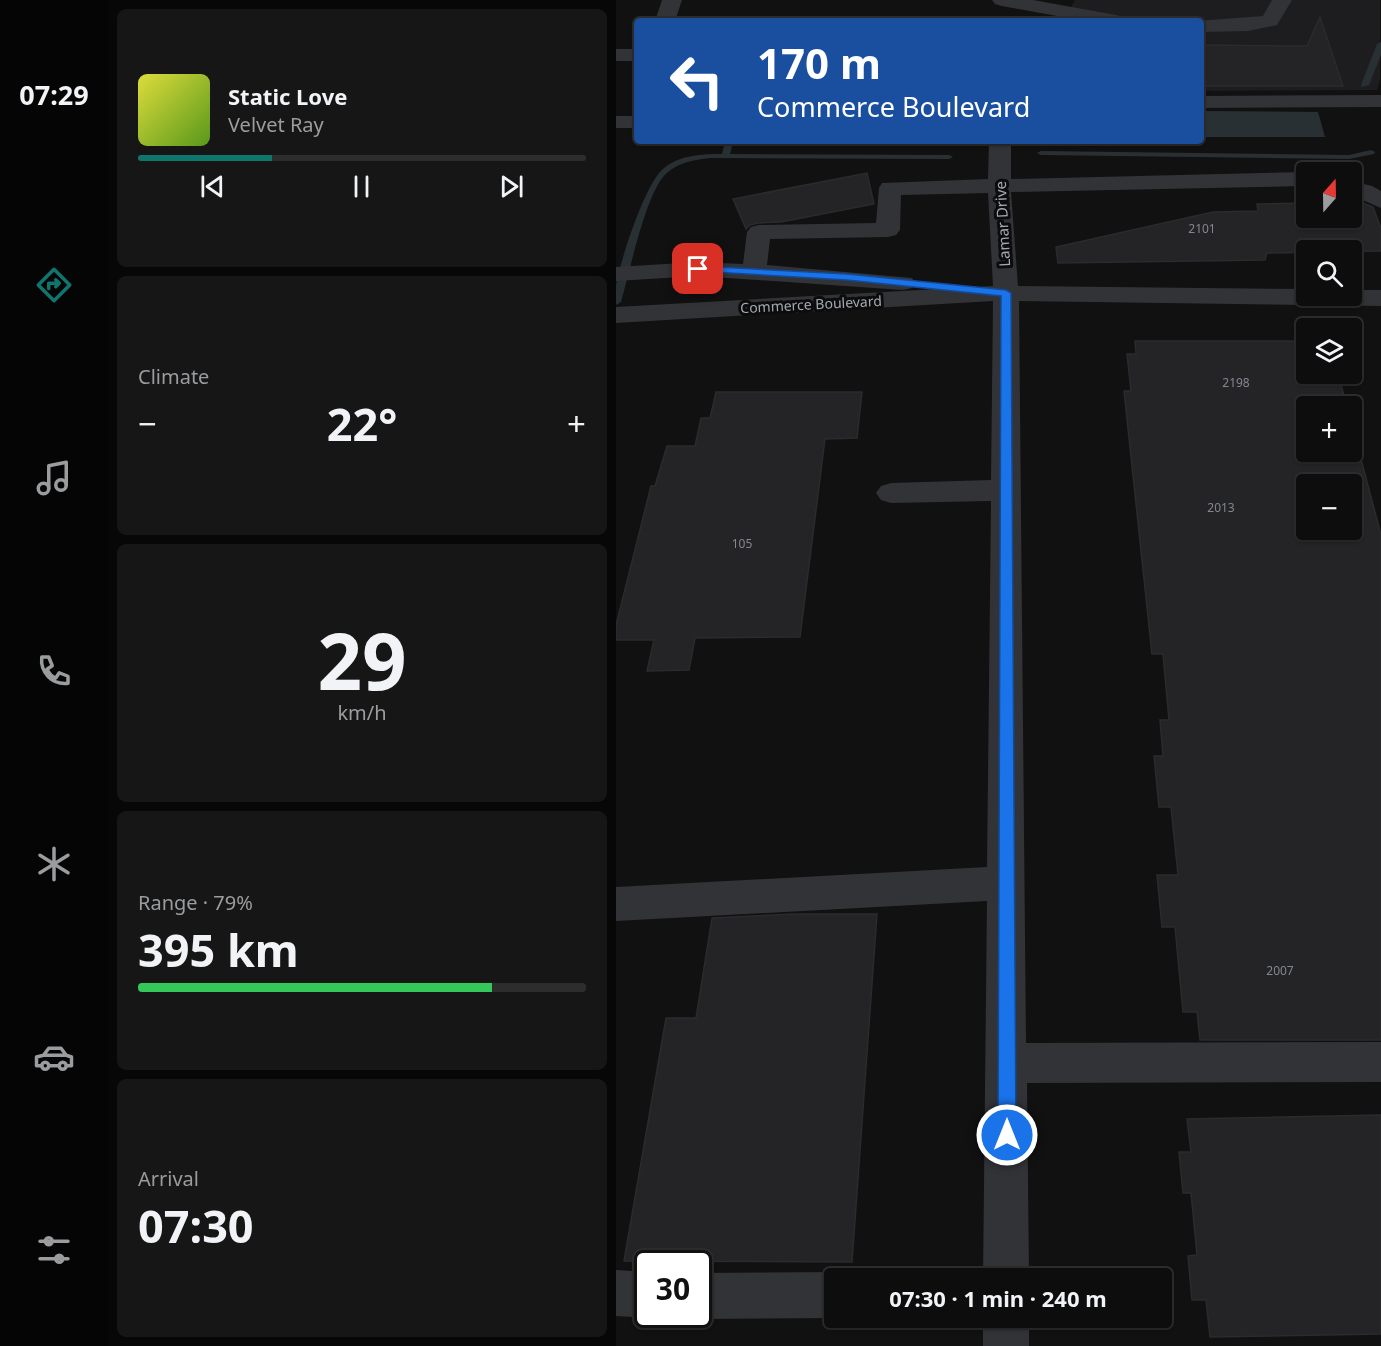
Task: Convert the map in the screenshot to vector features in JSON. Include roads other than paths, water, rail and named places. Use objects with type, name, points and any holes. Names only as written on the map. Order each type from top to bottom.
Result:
[{"type":"street","points":[[666,18],[672,0]]},
{"type":"street","points":[[1002,0],[1026,9],[1094,18]]},
{"type":"street","points":[[1204,26],[1248,25],[1270,21],[1282,0]]},
{"type":"street","points":[[616,56],[634,56]]},
{"type":"street","points":[[1204,102],[1381,101]]},
{"type":"street","points":[[616,122],[634,122]]},
{"type":"street","name":"Lamar Drive","points":[[1000,144],[1006,293],[1006,1268]]},
{"type":"street","points":[[754,271],[759,232],[888,230],[890,188],[1296,179]]},
{"type":"street","name":"Commerce Boulevard","points":[[616,274],[698,269],[754,271],[847,277],[1006,293]]},
{"type":"street","name":"Commerce Boulevard","points":[[616,315],[1006,293],[1381,298]]},
{"type":"street","points":[[891,493],[1006,490]]},
{"type":"street","points":[[616,904],[1006,883]]},
{"type":"street","points":[[1007,1063],[1381,1062]]},
{"type":"street","points":[[616,1293],[634,1294]]},
{"type":"street","points":[[712,1296],[824,1294]]},
{"type":"street","points":[[1006,1328],[1006,1346]]},
{"type":"waterway","points":[[1365,85],[1381,44]]},
{"type":"waterway","points":[[725,156],[727,144]]},
{"type":"waterway","points":[[1041,153],[1349,157],[1371,152]]},
{"type":"waterway","points":[[616,302],[635,235],[654,185],[665,171],[677,163],[710,156],[949,157]]}]
